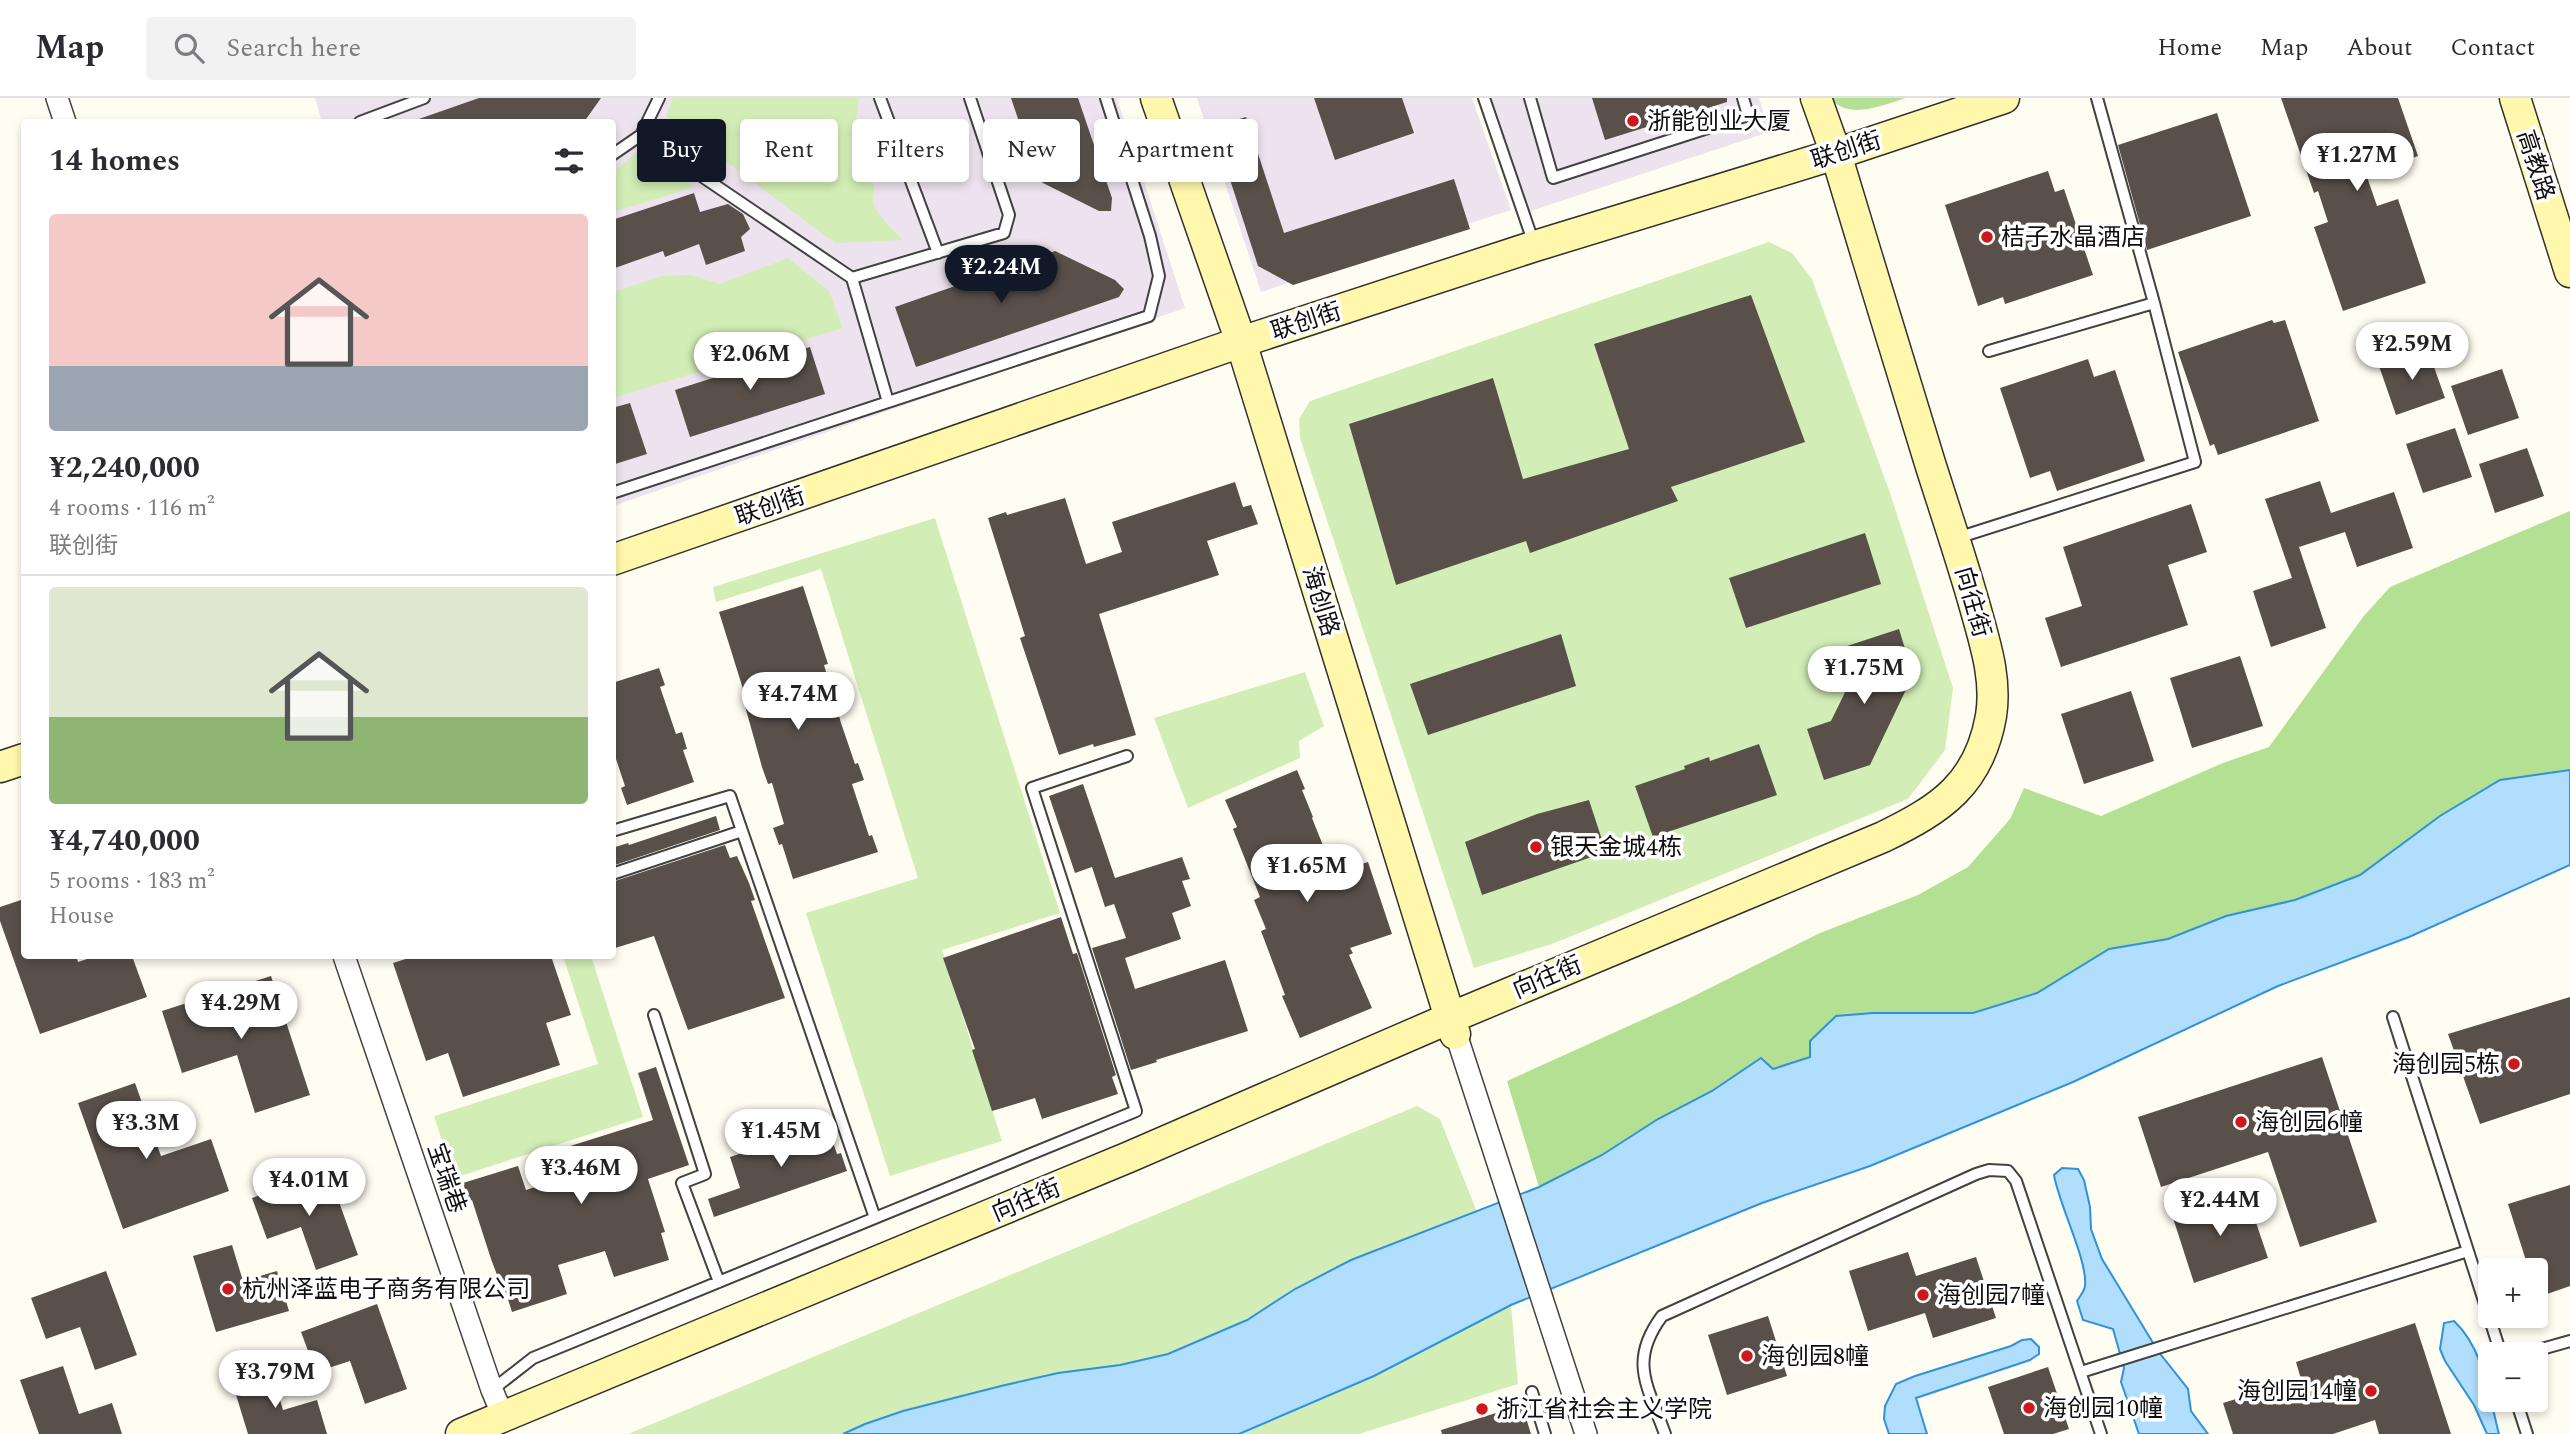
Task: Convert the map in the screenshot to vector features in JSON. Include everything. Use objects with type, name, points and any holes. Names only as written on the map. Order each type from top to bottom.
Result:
[{"type":"street","points":[[57,98],[64,119]]},
{"type":"street","name":"海创路","points":[[1156,98],[1241,342],[1453,1026],[1586,1434]]},
{"type":"street","name":"向往街","points":[[461,1434],[499,1413],[1453,1026],[1883,837],[1941,805],[1964,782],[1979,755],[1988,729],[1992,698],[1989,658],[1836,154],[1815,98]]},
{"type":"street","name":"联创街","points":[[616,559],[1241,342],[1535,246],[1836,154],[2004,98]]},
{"type":"street","name":"高教路","points":[[2515,98],[2570,272]]},
{"type":"street","points":[[0,767],[21,760]]},
{"type":"street","name":"宝瑞巷","points":[[345,959],[499,1413]]},
{"type":"lane","points":[[368,119],[424,98]]},
{"type":"lane","points":[[649,119],[659,98]]},
{"type":"lane","points":[[880,98],[938,253]]},
{"type":"lane","points":[[852,278],[1004,233],[1009,215],[970,98]]},
{"type":"lane","points":[[616,492],[1149,316],[1159,276],[1150,236],[1106,98]]},
{"type":"lane","points":[[1484,98],[1535,246]]},
{"type":"lane","points":[[1530,98],[1553,178],[1748,115],[1743,98]]},
{"type":"lane","points":[[1954,539],[2195,462],[2097,98]]},
{"type":"lane","points":[[616,152],[637,138]]},
{"type":"lane","points":[[710,182],[852,278],[888,402]]},
{"type":"lane","points":[[1989,351],[2154,303]]},
{"type":"lane","points":[[499,1413],[533,1358],[1136,1111],[1032,788],[1127,756]]},
{"type":"lane","points":[[616,830],[730,796],[874,1218]]},
{"type":"lane","points":[[616,873],[743,831]]},
{"type":"lane","points":[[653,1015],[705,1174],[682,1183],[719,1282]]},
{"type":"lane","points":[[2393,1017],[2497,1342]]},
{"type":"lane","points":[[1665,1434],[1642,1367],[1643,1352],[1650,1332],[1662,1316],[1989,1170],[2008,1171],[2017,1181],[2101,1434]]},
{"type":"lane","points":[[2081,1372],[2468,1251]]},
{"type":"lane","points":[[2548,1347],[2570,1341]]},
{"type":"lane","points":[[1532,1392],[1545,1434]]},
{"type":"lane","points":[[2520,1412],[2527,1434]]},
{"type":"shaded area","points":[[315,98],[1117,98],[1124,119],[1094,119],[1094,182],[1144,182],[1185,308],[616,505],[616,119],[321,119]]},
{"type":"shaded area","points":[[1197,98],[1472,98],[1511,210],[1261,292],[1225,182],[1258,182],[1258,119],[1204,119]]},
{"type":"shaded area","points":[[1485,98],[1759,98],[1769,132],[1522,214]]},
{"type":"green space","points":[[673,98],[859,98],[856,119],[852,119],[852,182],[873,182],[873,204],[885,222],[903,240],[835,243],[754,182],[838,182],[838,119],[740,119],[740,172],[726,161],[726,119],[670,119],[666,116]]},
{"type":"green space","points":[[1830,98],[1906,98],[1856,110],[1838,105]]},
{"type":"green space","points":[[637,153],[637,182],[687,182],[695,187],[616,211],[616,170]]},
{"type":"green space","points":[[1769,242],[1792,253],[1812,279],[1890,493],[1953,688],[1945,750],[1908,799],[1552,944],[1474,968],[1300,438],[1299,419],[1310,401]]},
{"type":"green space","points":[[788,258],[829,291],[843,328],[616,397],[616,291],[662,276],[691,275],[720,284]]},
{"type":"green space","points":[[2570,511],[2570,770],[2500,780],[2440,816],[2360,875],[2295,900],[2226,916],[2168,939],[2109,949],[2037,993],[1973,1013],[1873,1013],[1810,1056],[1773,1069],[1761,1058],[1712,1091],[1658,1119],[1602,1155],[1539,1187],[1507,1081],[1686,1000],[1820,933],[1918,895],[1968,867],[2010,819],[2024,788],[2101,816],[2223,763],[2269,747],[2363,617],[2390,587]]},
{"type":"green space","points":[[935,518],[1060,913],[942,950],[1002,1141],[890,1176],[806,913],[918,878],[821,569],[716,602],[713,587]]},
{"type":"green space","points":[[1305,672],[1324,726],[1299,741],[1300,758],[1188,808],[1154,718]]},
{"type":"green space","points":[[564,959],[592,959],[643,1117],[454,1178],[434,1116],[598,1064]]},
{"type":"green space","points":[[1417,1106],[1440,1119],[1477,1212],[1348,1262],[1237,1324],[1192,1345],[1141,1361],[1017,1382],[896,1414],[843,1434],[628,1434]]},
{"type":"green space","points":[[1511,1305],[1518,1384],[1359,1434],[1239,1434],[1374,1376]]},
{"type":"water","points":[[2570,770],[2570,865],[2409,937],[2278,986],[2073,1082],[1870,1166],[1762,1203],[1511,1305],[1374,1376],[1239,1434],[843,1434],[903,1411],[1001,1386],[1168,1354],[1247,1320],[1295,1289],[1351,1260],[1539,1187],[1602,1155],[1658,1119],[1712,1091],[1761,1058],[1773,1069],[1810,1057],[1810,1041],[1836,1016],[1873,1013],[1973,1013],[2037,993],[2109,949],[2168,939],[2226,916],[2295,900],[2360,875],[2440,816],[2500,780]]},
{"type":"water","points":[[2062,1168],[2078,1169],[2084,1180],[2090,1207],[2091,1229],[2102,1259],[2158,1351],[2188,1389],[2191,1411],[2208,1434],[2139,1434],[2121,1382],[2124,1368],[2113,1329],[2083,1320],[2077,1301],[2084,1288],[2085,1275],[2054,1175]]},
{"type":"water","points":[[2454,1321],[2464,1332],[2478,1357],[2478,1412],[2494,1412],[2499,1434],[2487,1434],[2474,1405],[2445,1361],[2440,1349],[2444,1323]]},
{"type":"water","points":[[2031,1339],[2039,1347],[2039,1354],[2030,1360],[1916,1398],[1927,1434],[1889,1434],[1884,1419],[1885,1406],[1896,1384]]},
{"type":"building","points":[[479,98],[601,98],[586,119],[419,119]]},
{"type":"building","points":[[1011,98],[1078,98],[1094,145],[1094,182],[1107,182],[1112,198],[1111,211],[1099,211],[1041,182],[1080,182],[1080,119],[1018,119]]},
{"type":"building","points":[[1314,98],[1402,98],[1414,133],[1335,160]]},
{"type":"building","name":"浙能创业大厦","points":[[1592,98],[1727,98],[1727,102],[1605,140]]},
{"type":"building","points":[[2281,98],[2398,98],[2418,156],[2366,174],[2377,206],[2398,199],[2426,283],[2343,311],[2314,227],[2328,222],[2318,191],[2314,193]]},
{"type":"building","points":[[2217,113],[2251,216],[2147,250],[2118,145]]},
{"type":"building","points":[[1258,154],[1284,233],[1454,179],[1470,229],[1293,285],[1258,266],[1231,182],[1258,182]]},
{"type":"building","points":[[2048,171],[2055,192],[2064,189],[2093,275],[2005,304],[2003,297],[1978,306],[1945,205]]},
{"type":"building","points":[[694,193],[700,212],[728,204],[743,214],[750,229],[741,237],[745,251],[706,265],[699,244],[665,257],[663,251],[616,268],[616,219]]},
{"type":"building","points":[[1055,251],[1115,280],[1124,289],[1119,297],[916,367],[895,307]]},
{"type":"building","points":[[1751,295],[1805,442],[1671,487],[1678,501],[1530,553],[1526,541],[1396,585],[1349,424],[1493,378],[1523,479],[1629,449],[1594,344]]},
{"type":"building","points":[[2272,320],[2274,323],[2285,320],[2319,421],[2218,455],[2214,444],[2210,446],[2178,352]]},
{"type":"building","points":[[810,347],[825,394],[690,437],[675,390]]},
{"type":"building","points":[[2428,350],[2445,398],[2396,415],[2379,366]]},
{"type":"building","points":[[2088,359],[2094,377],[2115,370],[2145,461],[2057,491],[2050,471],[2030,478],[2000,388]]},
{"type":"building","points":[[2502,369],[2519,418],[2468,435],[2451,386]]},
{"type":"building","points":[[630,403],[647,454],[616,464],[616,407]]},
{"type":"building","points":[[2455,428],[2472,477],[2423,493],[2406,444]]},
{"type":"building","points":[[2527,448],[2544,496],[2495,513],[2479,464]]},
{"type":"building","points":[[2320,481],[2331,513],[2394,492],[2413,548],[2357,567],[2345,532],[2299,547],[2326,628],[2271,647],[2253,591],[2292,578],[2265,499]]},
{"type":"building","points":[[1235,482],[1243,507],[1251,505],[1258,524],[1207,541],[1219,575],[1099,614],[1136,735],[1059,755],[1020,638],[1025,636],[988,518],[1065,498],[1086,564],[1122,552],[1112,522]]},
{"type":"building","points":[[2191,504],[2207,552],[2168,565],[2188,625],[2061,667],[2045,618],[2082,606],[2063,547]]},
{"type":"building","points":[[1865,533],[1881,584],[1746,628],[1729,578]]},
{"type":"building","points":[[803,586],[828,664],[824,665],[841,723],[855,764],[858,763],[864,780],[852,784],[869,836],[872,835],[878,852],[793,879],[782,844],[779,845],[773,828],[784,824],[772,783],[768,784],[762,767],[745,706],[748,705],[719,612]]},
{"type":"building","points":[[1899,629],[1913,675],[1870,765],[1824,780],[1807,729],[1831,721],[1855,672],[1847,646]]},
{"type":"building","points":[[1561,634],[1576,686],[1428,735],[1410,684]]},
{"type":"building","points":[[2240,656],[2263,726],[2192,748],[2170,678]]},
{"type":"building","points":[[659,668],[665,685],[660,687],[676,734],[682,732],[687,749],[683,750],[694,782],[627,805],[621,788],[625,786],[616,759],[616,682]]},
{"type":"building","points":[[2131,691],[2154,761],[2084,784],[2061,714]]},
{"type":"building","points":[[1759,744],[1777,795],[1653,837],[1635,786],[1685,769],[1684,766],[1709,757],[1710,761]]},
{"type":"building","points":[[1297,770],[1312,818],[1334,873],[1368,862],[1392,934],[1350,948],[1353,953],[1349,955],[1372,1008],[1300,1038],[1282,996],[1285,995],[1261,931],[1266,929],[1254,900],[1260,897],[1233,829],[1237,827],[1225,800]]},
{"type":"building","points":[[1083,784],[1115,878],[1182,857],[1190,879],[1182,881],[1191,906],[1172,913],[1181,939],[1125,958],[1135,989],[1225,960],[1248,1031],[1131,1070],[1092,948],[1126,938],[1114,904],[1105,907],[1092,867],[1075,873],[1049,796]]},
{"type":"building","name":"银天金城4栋","points":[[1589,800],[1606,852],[1482,895],[1465,842],[1537,814]]},
{"type":"building","points":[[716,816],[720,830],[616,865],[616,847],[628,843],[629,845]]},
{"type":"building","points":[[725,845],[730,858],[737,856],[749,883],[755,900],[751,901],[785,998],[688,1030],[654,936],[616,948],[616,881]]},
{"type":"building","points":[[21,900],[21,959],[77,959],[78,962],[87,959],[133,959],[147,997],[40,1034],[0,921],[0,907]]},
{"type":"building","points":[[1061,917],[1073,954],[1077,953],[1116,1075],[1112,1077],[1118,1094],[1042,1119],[1035,1098],[992,1111],[972,1050],[975,1049],[943,958]]},
{"type":"building","points":[[406,959],[552,959],[571,1015],[546,1023],[560,1065],[463,1097],[448,1053],[426,1061],[393,963]]},
{"type":"building","points":[[271,976],[310,1095],[255,1113],[237,1055],[182,1073],[162,1011]]},
{"type":"building","name":"海创园5栋","points":[[2570,997],[2570,1094],[2480,1124],[2448,1034]]},
{"type":"building","name":"海创园6幢","points":[[2322,1057],[2377,1222],[2300,1247],[2268,1152],[2161,1187],[2138,1117]]},
{"type":"building","points":[[656,1067],[689,1165],[648,1179],[665,1232],[661,1233],[669,1260],[614,1277],[605,1251],[558,1265],[567,1294],[512,1312],[472,1200],[469,1201],[463,1183],[518,1166],[526,1190],[556,1180],[548,1153],[653,1120],[638,1073]]},
{"type":"building","points":[[135,1083],[161,1156],[211,1139],[229,1191],[123,1229],[78,1103]]},
{"type":"building","points":[[827,1125],[837,1154],[841,1153],[847,1171],[714,1217],[708,1199],[740,1188],[730,1157]]},
{"type":"building","points":[[328,1171],[358,1255],[316,1270],[301,1227],[267,1239],[252,1198]]},
{"type":"building","points":[[2570,1185],[2570,1286],[2548,1294],[2548,1258],[2525,1258],[2508,1204]]},
{"type":"building","name":"海创园6幢","points":[[2246,1193],[2268,1258],[2194,1283],[2173,1218]]},
{"type":"building","points":[[232,1245],[243,1281],[277,1271],[289,1311],[216,1332],[193,1256]]},
{"type":"building","name":"海创园7幢","points":[[1908,1252],[1916,1276],[1976,1257],[1996,1318],[1933,1338],[1925,1313],[1868,1331],[1849,1271]]},
{"type":"building","points":[[106,1271],[137,1355],[95,1370],[80,1327],[46,1339],[31,1298]]},
{"type":"building","points":[[377,1304],[407,1389],[365,1404],[350,1361],[316,1372],[301,1332]]},
{"type":"building","name":"海创园8幢","points":[[1768,1316],[1787,1376],[1727,1395],[1708,1335]]},
{"type":"building","name":"海创园14幢","points":[[2415,1323],[2451,1434],[2379,1434],[2375,1420],[2333,1434],[2233,1434],[2223,1403],[2301,1379],[2296,1362]]},
{"type":"building","points":[[63,1366],[79,1414],[112,1403],[122,1434],[39,1434],[20,1380]]},
{"type":"building","name":"海创园10幢","points":[[2048,1367],[2069,1429],[2053,1434],[2004,1434],[1988,1387]]},
{"type":"building","points":[[272,1373],[283,1410],[317,1400],[327,1434],[248,1434],[233,1385]]},
{"type":"building","points":[[1522,1405],[1531,1434],[1442,1434],[1441,1430]]},
{"type":"place","name":"浙能创业大厦","points":[[1633,121]]},
{"type":"place","name":"桔子水晶酒店","points":[[1987,237]]},
{"type":"place","name":"银天金城4栋","points":[[1536,847]]},
{"type":"place","name":"海创园5栋","points":[[2514,1064]]},
{"type":"place","name":"海创园6幢","points":[[2241,1122]]},
{"type":"place","name":"杭州泽蓝电子商务有限公司","points":[[228,1289]]},
{"type":"place","name":"海创园7幢","points":[[1923,1295]]},
{"type":"place","name":"海创园8幢","points":[[1747,1356]]},
{"type":"place","name":"海创园14幢","points":[[2371,1391]]},
{"type":"place","name":"海创园10幢","points":[[2029,1408]]},
{"type":"place","name":"浙江省社会主义学院","points":[[1482,1409]]}]
